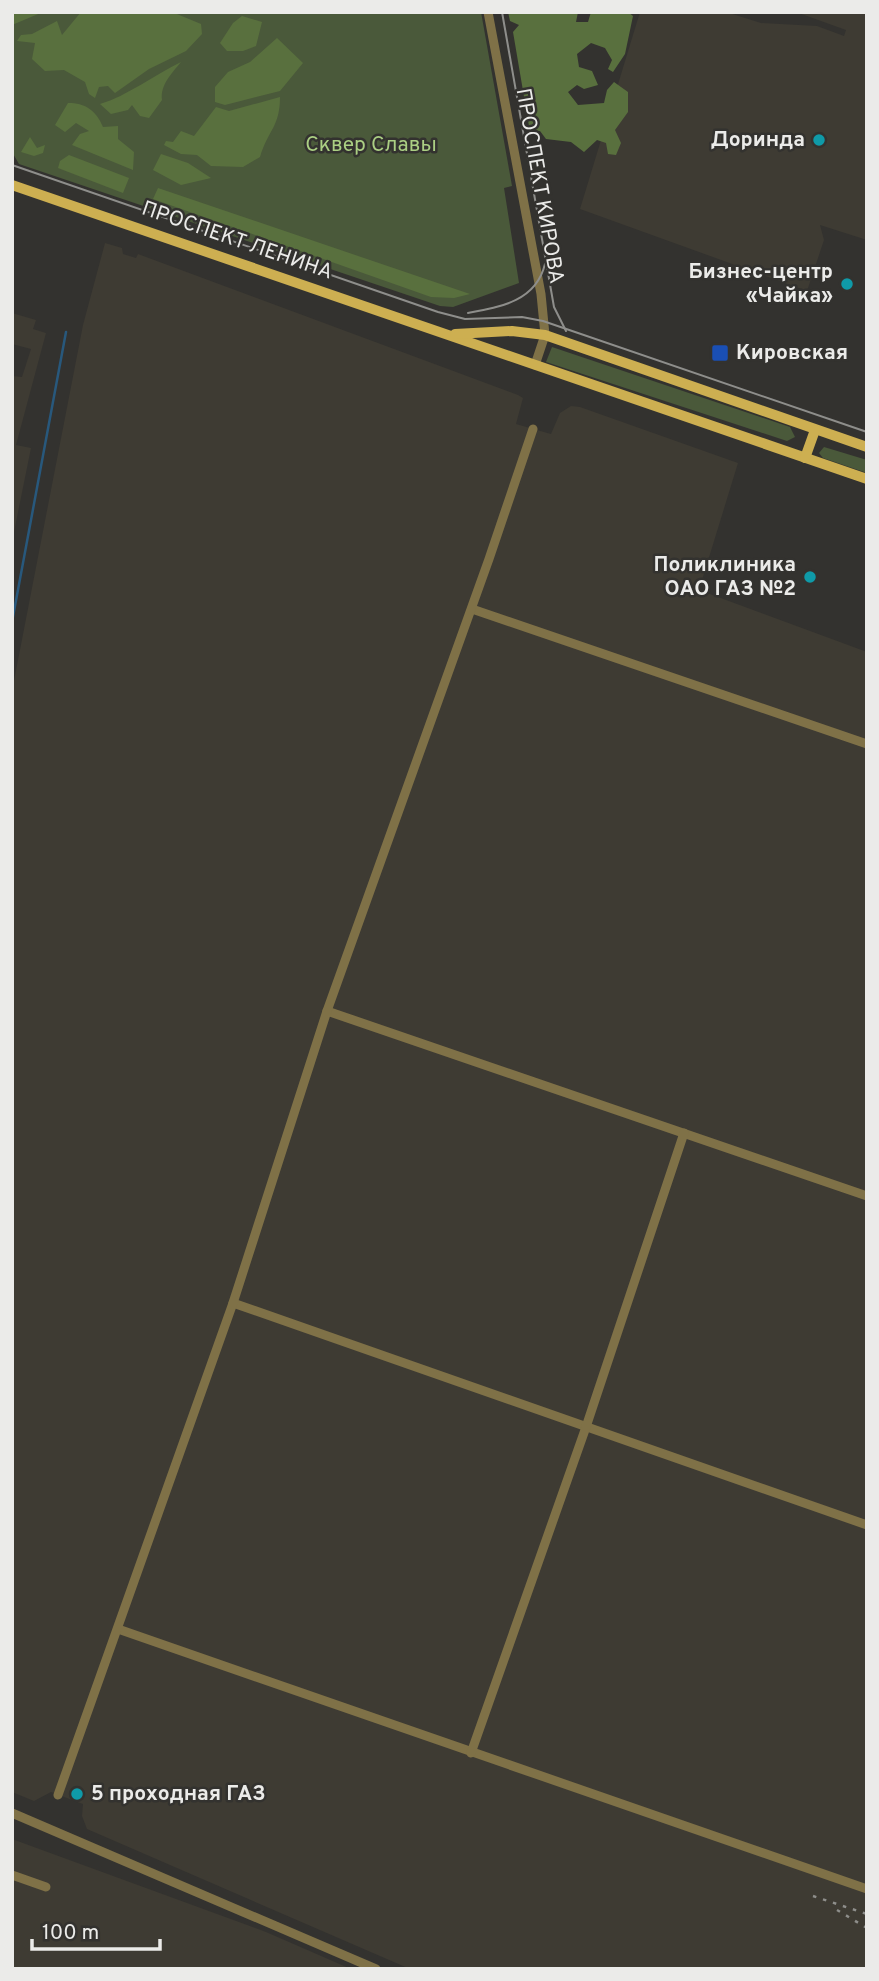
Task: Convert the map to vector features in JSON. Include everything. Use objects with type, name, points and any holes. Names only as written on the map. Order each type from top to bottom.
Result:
[{"type":"main road","name":"ПРОСПЕКТ ЛЕНИНА","points":[[12,185],[867,479]]},
{"type":"main road","name":"ПРОСПЕКТ ЛЕНИНА","points":[[449,334],[512,331],[545,335],[867,447]]},
{"type":"main road","points":[[805,458],[815,430]]},
{"type":"street","name":"ПРОСПЕКТ КИРОВА","points":[[488,12],[541,294],[545,335],[535,365]]},
{"type":"street","points":[[58,1795],[233,1303],[327,1011],[472,609],[533,429]]},
{"type":"street","points":[[472,609],[867,744]]},
{"type":"street","points":[[327,1011],[867,1196]]},
{"type":"street","points":[[471,1753],[586,1427],[684,1133]]},
{"type":"street","points":[[233,1303],[867,1525]]},
{"type":"street","points":[[118,1629],[867,1889]]},
{"type":"street","points":[[12,1813],[376,1969]]},
{"type":"street","points":[[12,1875],[46,1886]]},
{"type":"shaded area","points":[[640,12],[726,12],[761,23],[817,26],[844,36],[846,30],[796,12],[867,12],[867,240],[820,225],[824,240],[807,291],[580,209]]},
{"type":"shaded area","points":[[105,243],[122,248],[123,254],[136,258],[138,254],[518,395],[523,398],[516,424],[551,434],[560,413],[571,406],[580,407],[738,463],[699,590],[867,652],[867,1969],[410,1969],[87,1829],[82,1816],[83,1804],[51,1792],[34,1801],[12,1792],[12,691],[83,325]]},
{"type":"shaded area","points":[[12,313],[36,320],[33,329],[46,333],[16,445],[31,448],[12,542],[12,376],[22,377],[31,349],[12,344]]},
{"type":"shaded area","points":[[12,1839],[266,1932],[351,1969],[12,1969]]},
{"type":"green space","name":"Сквер Славы","points":[[12,12],[481,12],[512,186],[504,188],[519,283],[453,307],[440,306],[19,164],[12,152]]},
{"type":"green space","points":[[12,12],[43,12],[12,25]]},
{"type":"green space","points":[[81,12],[172,12],[201,24],[202,34],[186,51],[149,69],[115,93],[108,86],[99,87],[95,98],[89,94],[85,82],[64,70],[45,71],[32,59],[35,43],[17,41],[21,35],[32,34],[57,21],[62,35]]},
{"type":"green space","points":[[508,12],[578,12],[576,22],[588,22],[591,12],[628,12],[633,16],[625,54],[613,72],[608,69],[612,60],[605,48],[591,43],[577,54],[579,67],[592,71],[598,85],[584,89],[577,85],[568,92],[578,105],[604,103],[607,90],[614,82],[628,92],[628,112],[615,130],[621,143],[616,155],[608,154],[606,143],[597,140],[584,152],[571,142],[546,139],[540,131],[530,132],[513,32],[519,25],[510,21]]},
{"type":"green space","points":[[242,16],[262,22],[256,46],[243,51],[227,51],[220,43],[233,23]]},
{"type":"green space","points":[[277,38],[303,63],[280,91],[225,105],[215,102],[215,87],[228,72],[250,62]]},
{"type":"green space","points":[[181,62],[167,80],[162,100],[149,118],[140,116],[132,105],[128,110],[111,114],[100,104],[120,96]]},
{"type":"green space","points":[[280,97],[276,122],[260,157],[243,167],[211,166],[197,155],[181,154],[164,145],[166,141],[173,142],[181,131],[194,136],[216,107],[229,111]]},
{"type":"green space","points":[[68,103],[80,104],[89,109],[103,127],[118,126],[118,139],[134,152],[133,170],[72,145],[80,134],[89,131],[76,123],[65,132],[55,125]]},
{"type":"green space","points":[[30,137],[37,148],[45,145],[43,153],[34,156],[21,152]]},
{"type":"green space","points":[[161,154],[188,163],[211,178],[181,185],[153,170]]},
{"type":"green space","points":[[69,155],[129,178],[123,193],[58,168],[60,161]]},
{"type":"green space","points":[[158,188],[470,294],[454,298],[431,297],[153,199]]},
{"type":"green space","points":[[552,347],[790,427],[795,437],[787,441],[546,362]]},
{"type":"green space","points":[[824,447],[867,460],[867,473],[823,458],[819,453]]},
{"type":"waterway","points":[[12,622],[66,332]]},
{"type":"tram line","points":[[502,12],[554,307],[566,331]]},
{"type":"tram line","points":[[12,165],[438,312],[465,319],[522,317],[543,321],[867,432]]},
{"type":"tram line","points":[[468,313],[516,300],[534,286],[545,264]]},
{"type":"railway","points":[[813,1896],[867,1914]]},
{"type":"railway","points":[[837,1910],[867,1928]]},
{"type":"place","name":"Доринда","points":[[819,140]]},
{"type":"place","name":"Бизнес-центр «Чайка»","points":[[847,284]]},
{"type":"place","name":"Кировская","points":[[720,353]]},
{"type":"place","name":"Поликлиника ОАО ГАЗ №2","points":[[810,577]]},
{"type":"place","name":"5 проходная ГАЗ","points":[[77,1794]]}]
